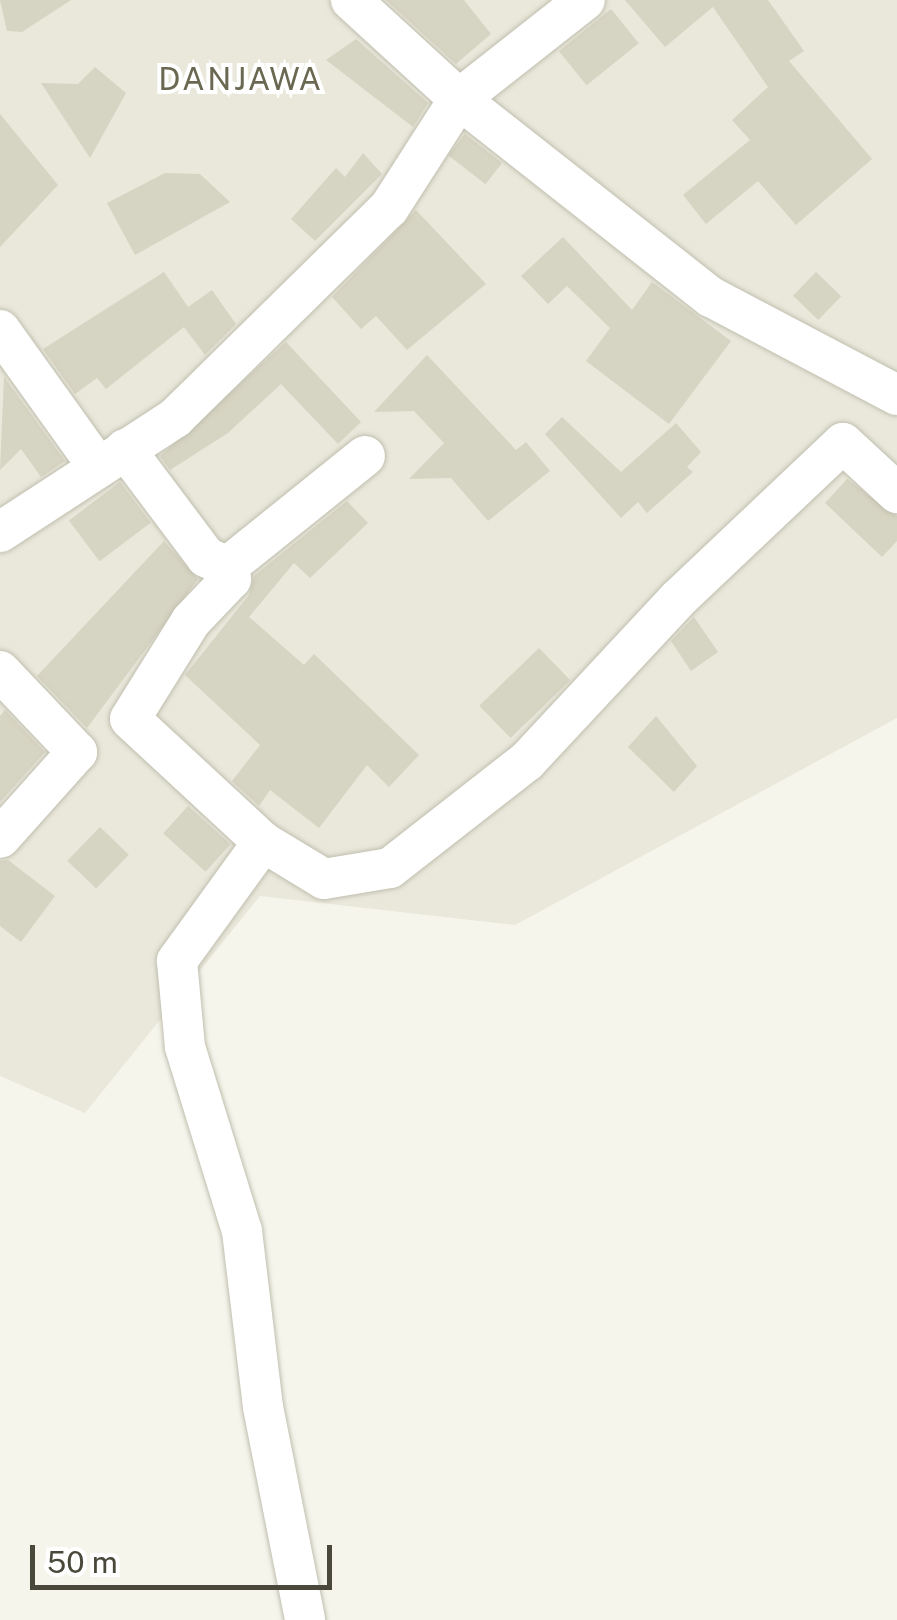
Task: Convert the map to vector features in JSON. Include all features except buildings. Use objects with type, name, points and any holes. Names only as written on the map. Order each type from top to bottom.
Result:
[{"type":"street","points":[[351,0],[459,99],[710,297],[897,395]]},
{"type":"street","points":[[0,532],[175,418],[389,208],[459,99],[584,0]]},
{"type":"street","points":[[0,330],[112,458],[206,558],[227,568],[231,579],[191,621],[130,719],[76,752],[0,838]]},
{"type":"street","points":[[130,719],[263,842],[324,878],[390,868],[527,761],[678,599],[843,443],[897,493]]},
{"type":"street","points":[[227,568],[365,456]]},
{"type":"street","points":[[0,671],[76,752]]},
{"type":"street","points":[[263,842],[177,961],[185,1047],[242,1230],[262,1407],[305,1620]]},
{"type":"shaded area","points":[[0,0],[897,0],[897,718],[515,925],[260,896],[85,1113],[0,1076]]},
{"type":"district","name":"DANJAWA","points":[[241,79]]}]
